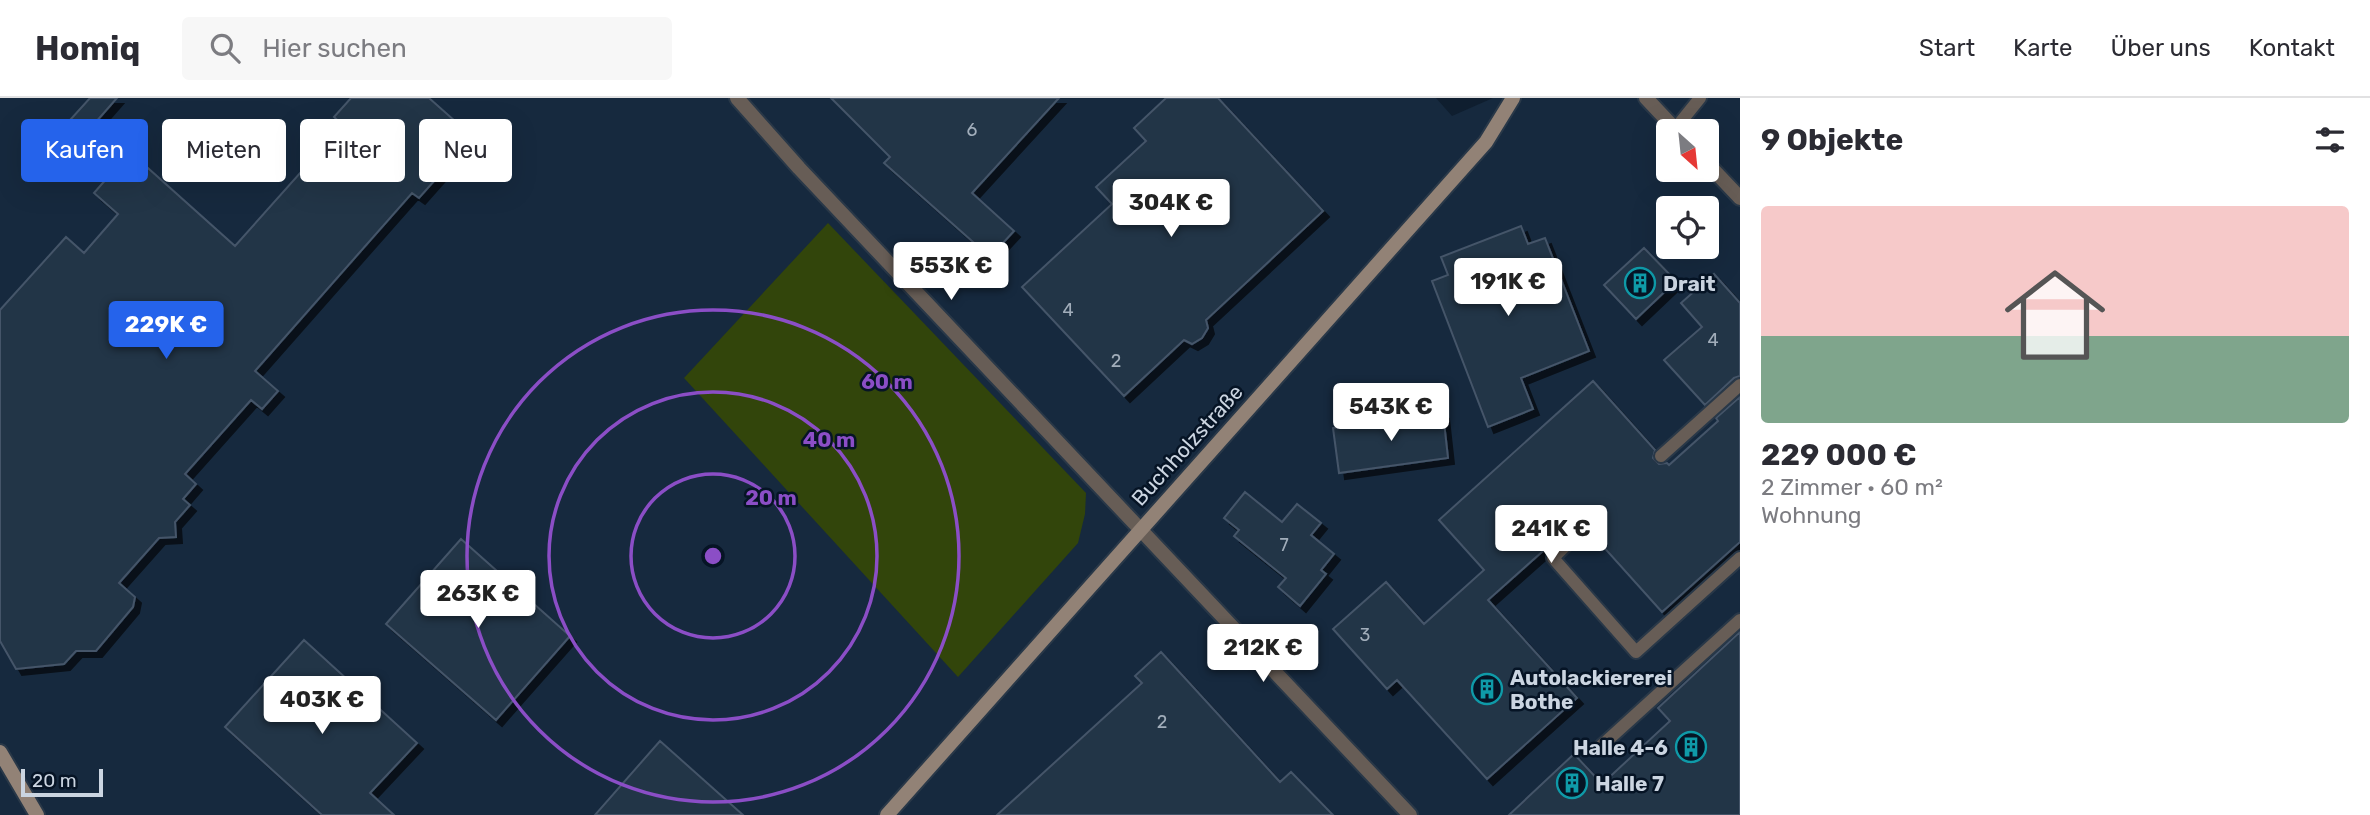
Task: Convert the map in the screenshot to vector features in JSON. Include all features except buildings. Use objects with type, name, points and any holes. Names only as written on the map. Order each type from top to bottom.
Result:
[{"type":"street","points":[[737,98],[799,168],[1142,528],[1410,815]]},
{"type":"street","name":"Buchholzstraße","points":[[887,815],[1486,142],[1514,98]]},
{"type":"street","points":[[1646,98],[1666,119]]},
{"type":"street","points":[[1719,176],[1740,198]]},
{"type":"street","points":[[0,752],[37,815]]},
{"type":"lane","points":[[1684,119],[1700,98]]},
{"type":"lane","points":[[1661,456],[1740,385]]},
{"type":"lane","points":[[1586,527],[1553,558],[1636,652],[1740,558]]},
{"type":"lane","points":[[1599,748],[1740,620]]},
{"type":"shaded area","points":[[0,98],[1436,98],[1452,116],[1493,98],[1740,98],[1740,815],[0,815]]},
{"type":"green space","points":[[828,223],[1086,493],[1085,514],[1078,543],[958,677],[684,378]]},
{"type":"place","name":"Drait","points":[[1640,283]]},
{"type":"place","name":"Autolackiererei Bothe","points":[[1487,689]]},
{"type":"place","name":"Halle 4-6","points":[[1691,747]]},
{"type":"place","name":"Halle 7","points":[[1572,783]]}]
